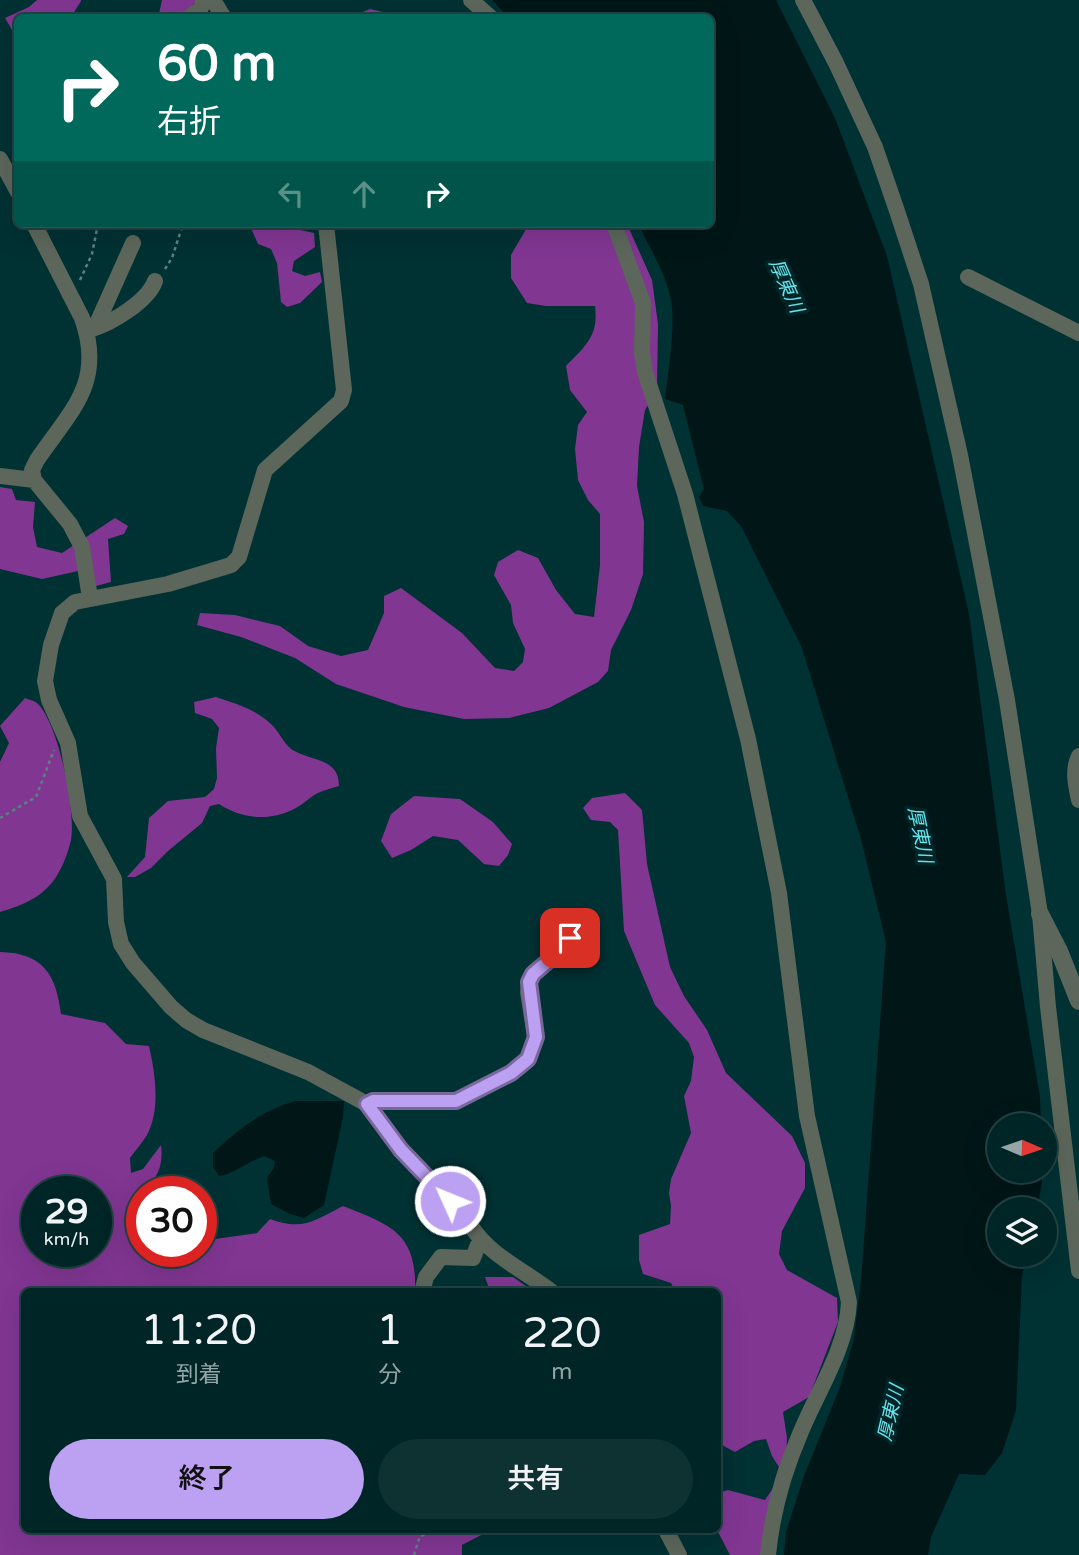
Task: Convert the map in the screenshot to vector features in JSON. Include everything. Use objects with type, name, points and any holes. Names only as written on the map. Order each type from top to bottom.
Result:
[{"type":"street","points":[[194,14],[200,10],[204,0]]},
{"type":"street","points":[[471,0],[487,14]]},
{"type":"street","points":[[803,0],[836,63],[874,148],[921,284],[981,555],[1040,914],[1048,1007],[1079,1271]]},
{"type":"street","points":[[0,159],[14,185]]},
{"type":"street","points":[[36,228],[69,293],[91,329]]},
{"type":"street","points":[[326,228],[344,390],[341,401],[265,470],[239,557],[231,565],[168,584],[75,602],[62,614],[51,645],[45,681],[49,700],[68,743],[80,816],[114,879],[121,944],[133,963],[170,1007],[186,1020],[203,1030],[308,1072],[367,1104],[401,1150],[450,1201],[480,1240],[497,1255],[547,1288]]},
{"type":"street","points":[[615,228],[643,303],[642,353],[645,372],[685,494],[748,739],[779,893],[807,1116],[849,1302],[849,1316],[841,1339],[792,1455],[778,1501],[768,1555]]},
{"type":"street","points":[[90,598],[82,547],[70,524],[34,480],[32,470],[87,383],[91,368],[91,329],[133,243]]},
{"type":"street","points":[[968,277],[1079,333]]},
{"type":"street","points":[[91,329],[126,312],[152,289],[155,281]]},
{"type":"street","points":[[0,476],[34,480]]},
{"type":"street","points":[[1079,757],[1075,776],[1079,800]]},
{"type":"street","points":[[1040,914],[1059,951],[1079,1001]]},
{"type":"street","points":[[367,1104],[373,1101],[456,1101],[511,1073],[528,1059],[536,1037],[529,982],[533,974],[560,951],[570,938]]},
{"type":"street","points":[[423,1288],[426,1277],[441,1257],[473,1258],[480,1240]]},
{"type":"street","points":[[668,1533],[679,1555]]},
{"type":"path","points":[[69,293],[75,289],[83,275],[92,254],[97,228]]},
{"type":"path","points":[[155,281],[172,258],[182,228]]},
{"type":"path","points":[[0,818],[36,797],[62,731]]},
{"type":"path","points":[[414,1555],[420,1536],[431,1533]]},
{"type":"shaded area","points":[[37,0],[81,0],[73,14],[14,14],[12,30],[5,18],[29,7]]},
{"type":"shaded area","points":[[162,0],[196,0],[189,10],[182,14],[159,14]]},
{"type":"shaded area","points":[[370,9],[391,14],[358,14]]},
{"type":"shaded area","points":[[251,228],[295,228],[314,233],[315,247],[294,261],[292,271],[305,276],[320,272],[322,282],[300,303],[287,307],[281,302],[277,263],[271,249],[258,244]]},
{"type":"shaded area","points":[[527,228],[629,228],[652,280],[658,324],[657,391],[645,410],[637,486],[644,522],[643,574],[631,610],[611,650],[608,671],[598,682],[549,708],[509,718],[464,719],[404,707],[336,684],[295,658],[241,637],[197,625],[200,613],[235,615],[280,626],[308,646],[341,656],[368,650],[384,613],[384,596],[401,588],[462,633],[495,668],[514,671],[523,662],[525,649],[513,623],[511,605],[494,575],[498,562],[518,550],[538,558],[556,590],[575,614],[594,617],[600,565],[600,514],[588,500],[578,480],[575,449],[578,425],[587,412],[570,390],[566,366],[593,333],[595,306],[546,306],[527,303],[511,278],[511,255]]},
{"type":"shaded area","points":[[0,487],[12,489],[16,500],[35,502],[33,527],[37,547],[62,553],[115,518],[128,526],[124,534],[108,539],[111,582],[96,586],[92,568],[42,579],[0,569]]},
{"type":"shaded area","points":[[216,697],[254,712],[274,727],[291,749],[329,765],[338,777],[339,786],[315,794],[289,811],[269,817],[248,816],[219,804],[210,806],[202,823],[151,868],[135,877],[127,877],[145,857],[149,818],[168,801],[205,797],[214,789],[219,728],[212,719],[195,713],[194,702]]},
{"type":"shaded area","points":[[25,698],[38,704],[53,731],[68,790],[71,840],[62,866],[49,886],[30,900],[0,912],[0,762],[9,743],[0,726]]},
{"type":"shaded area","points":[[625,793],[642,810],[647,864],[670,967],[684,996],[707,1030],[726,1073],[792,1136],[805,1163],[805,1188],[782,1231],[779,1254],[787,1270],[837,1298],[838,1322],[809,1397],[783,1412],[787,1438],[786,1459],[765,1555],[730,1555],[719,1533],[721,1533],[721,1492],[728,1490],[765,1500],[773,1488],[779,1467],[766,1439],[754,1441],[735,1452],[721,1445],[721,1288],[674,1288],[671,1283],[643,1274],[639,1260],[639,1235],[670,1224],[671,1179],[691,1133],[684,1096],[691,1081],[694,1057],[689,1043],[655,1005],[624,931],[618,830],[610,822],[591,820],[583,808],[592,798]]},
{"type":"shaded area","points":[[414,796],[460,799],[493,822],[512,844],[508,855],[499,866],[484,864],[458,840],[433,836],[392,858],[381,841],[391,814]]},
{"type":"shaded area","points":[[0,952],[27,956],[45,968],[55,988],[61,1014],[105,1023],[126,1044],[149,1046],[155,1079],[154,1114],[147,1135],[130,1158],[131,1173],[143,1169],[161,1145],[161,1161],[156,1176],[126,1176],[126,1267],[217,1267],[217,1239],[257,1233],[270,1219],[281,1223],[308,1223],[343,1206],[375,1219],[398,1234],[411,1256],[415,1288],[21,1288],[21,1533],[485,1533],[462,1545],[462,1555],[0,1555]]},
{"type":"shaded area","points":[[485,1277],[513,1277],[529,1288],[489,1288]]},
{"type":"water","name":"厚東川","points":[[492,0],[776,0],[835,118],[887,256],[969,614],[1006,895],[1041,1113],[987,1113],[987,1183],[1042,1183],[1039,1197],[987,1197],[987,1267],[1024,1267],[1016,1410],[1002,1453],[985,1475],[959,1474],[931,1537],[928,1555],[784,1555],[786,1532],[804,1476],[840,1387],[854,1338],[861,1281],[886,942],[861,839],[802,648],[741,526],[727,511],[703,506],[699,497],[704,489],[683,405],[665,399],[672,336],[671,300],[662,271],[640,228],[714,228],[714,14],[505,14]]},
{"type":"water","points":[[296,1101],[344,1101],[324,1205],[304,1218],[271,1204],[267,1178],[275,1161],[264,1156],[229,1174],[219,1176],[213,1167],[213,1153],[242,1128],[272,1110]]},
{"type":"route","points":[[450,1201],[401,1150],[367,1104],[373,1101],[456,1101],[511,1073],[528,1059],[536,1037],[528,992],[529,982],[533,974],[560,951],[570,938]]}]
